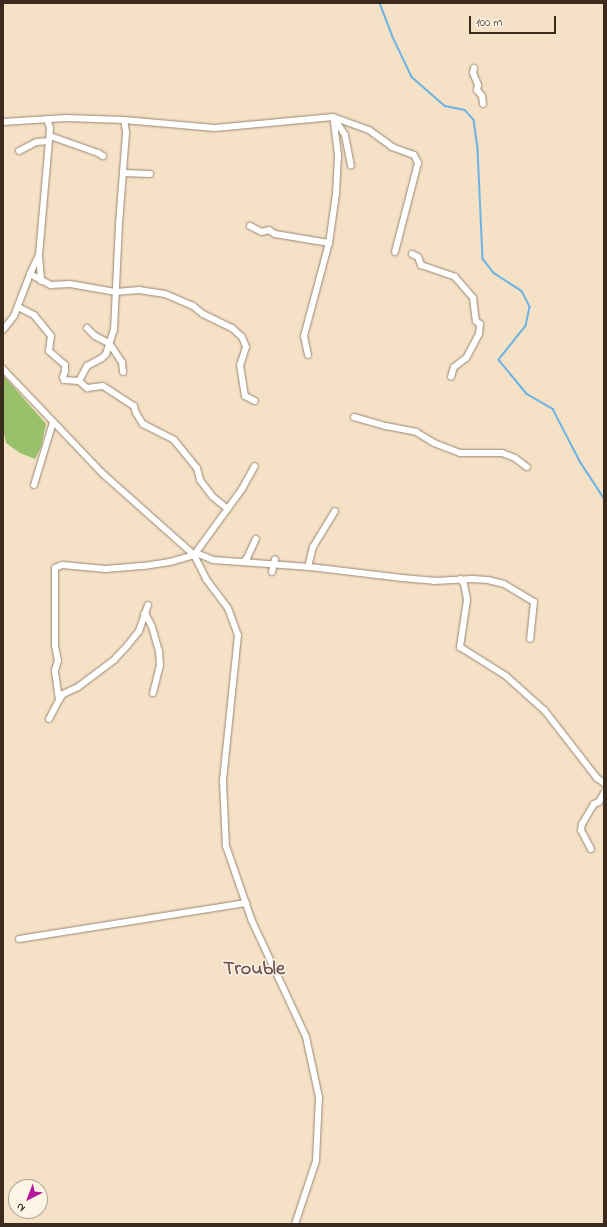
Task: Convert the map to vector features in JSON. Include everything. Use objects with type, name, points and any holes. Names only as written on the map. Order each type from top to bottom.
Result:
[{"type":"street","points":[[474,68],[473,74],[478,85],[477,90],[482,96],[483,104]]},
{"type":"street","points":[[333,117],[340,124],[345,135],[351,165]]},
{"type":"street","points":[[308,355],[304,336],[329,243],[336,194],[338,155],[333,117]]},
{"type":"street","points":[[3,122],[66,118],[124,120],[215,128],[333,117],[370,130],[392,147],[414,155],[418,163],[395,252]]},
{"type":"street","points":[[41,281],[39,255],[50,128],[47,119]]},
{"type":"street","points":[[79,381],[88,366],[102,358],[114,330],[118,224],[126,132],[124,120]]},
{"type":"street","points":[[19,151],[37,142],[49,139],[98,153],[103,156]]},
{"type":"street","points":[[123,173],[150,174]]},
{"type":"street","points":[[250,226],[262,232],[269,230],[275,234],[329,243]]},
{"type":"street","points":[[412,254],[418,257],[421,265],[455,277],[473,298],[476,320],[480,324],[479,334],[466,358],[454,367],[451,377]]},
{"type":"street","points":[[3,330],[14,316],[39,255]]},
{"type":"street","points":[[30,274],[41,281],[52,285],[70,284],[116,292],[139,290],[165,294],[193,306],[203,314],[232,328],[242,337],[246,347],[240,365],[245,396],[255,401]]},
{"type":"street","points":[[18,307],[34,315],[51,336],[49,351],[65,365],[64,380],[79,381],[87,388],[103,386],[134,406],[136,413],[143,424],[174,440],[197,468],[200,480],[213,498],[228,509]]},
{"type":"street","points":[[87,328],[96,336],[109,343],[122,362],[123,372]]},
{"type":"street","points":[[3,369],[102,473],[195,554],[213,560],[275,562],[402,578],[434,581],[460,579],[488,580],[504,584],[534,602],[530,639]]},
{"type":"street","points":[[354,417],[386,426],[416,432],[434,444],[460,453],[502,453],[515,458],[526,467]]},
{"type":"street","points":[[34,485],[53,422]]},
{"type":"street","points":[[59,700],[56,670],[58,661],[55,646],[55,568],[62,565],[106,569],[129,567],[170,562],[195,554],[242,489],[255,466]]},
{"type":"street","points":[[308,567],[313,547],[335,511]]},
{"type":"street","points":[[243,562],[247,558],[256,539]]},
{"type":"street","points":[[195,554],[206,578],[228,608],[238,635],[223,781],[226,846],[252,921],[306,1037],[319,1097],[316,1161],[296,1224]]},
{"type":"street","points":[[272,572],[275,562]]},
{"type":"street","points":[[460,579],[464,584],[467,600],[460,647],[506,676],[545,711],[598,778],[604,782]]},
{"type":"street","points":[[49,719],[59,700],[64,694],[78,687],[114,660],[139,631],[148,605]]},
{"type":"street","points":[[144,614],[146,614],[152,627],[159,651],[160,665],[153,693]]},
{"type":"street","points":[[591,849],[581,830],[582,824],[594,804],[599,802],[604,793]]},
{"type":"street","points":[[19,939],[246,903]]},
{"type":"green space","points":[[3,375],[46,424],[41,447],[35,459],[20,453],[6,443],[4,433]]},
{"type":"waterway","points":[[380,3],[392,35],[412,77],[445,106],[465,110],[474,120],[478,149],[483,259],[494,273],[522,291],[530,307],[526,326],[499,360],[527,394],[553,409],[581,463],[604,498]]},
{"type":"district","name":"Trouble","points":[[254,969]]}]
